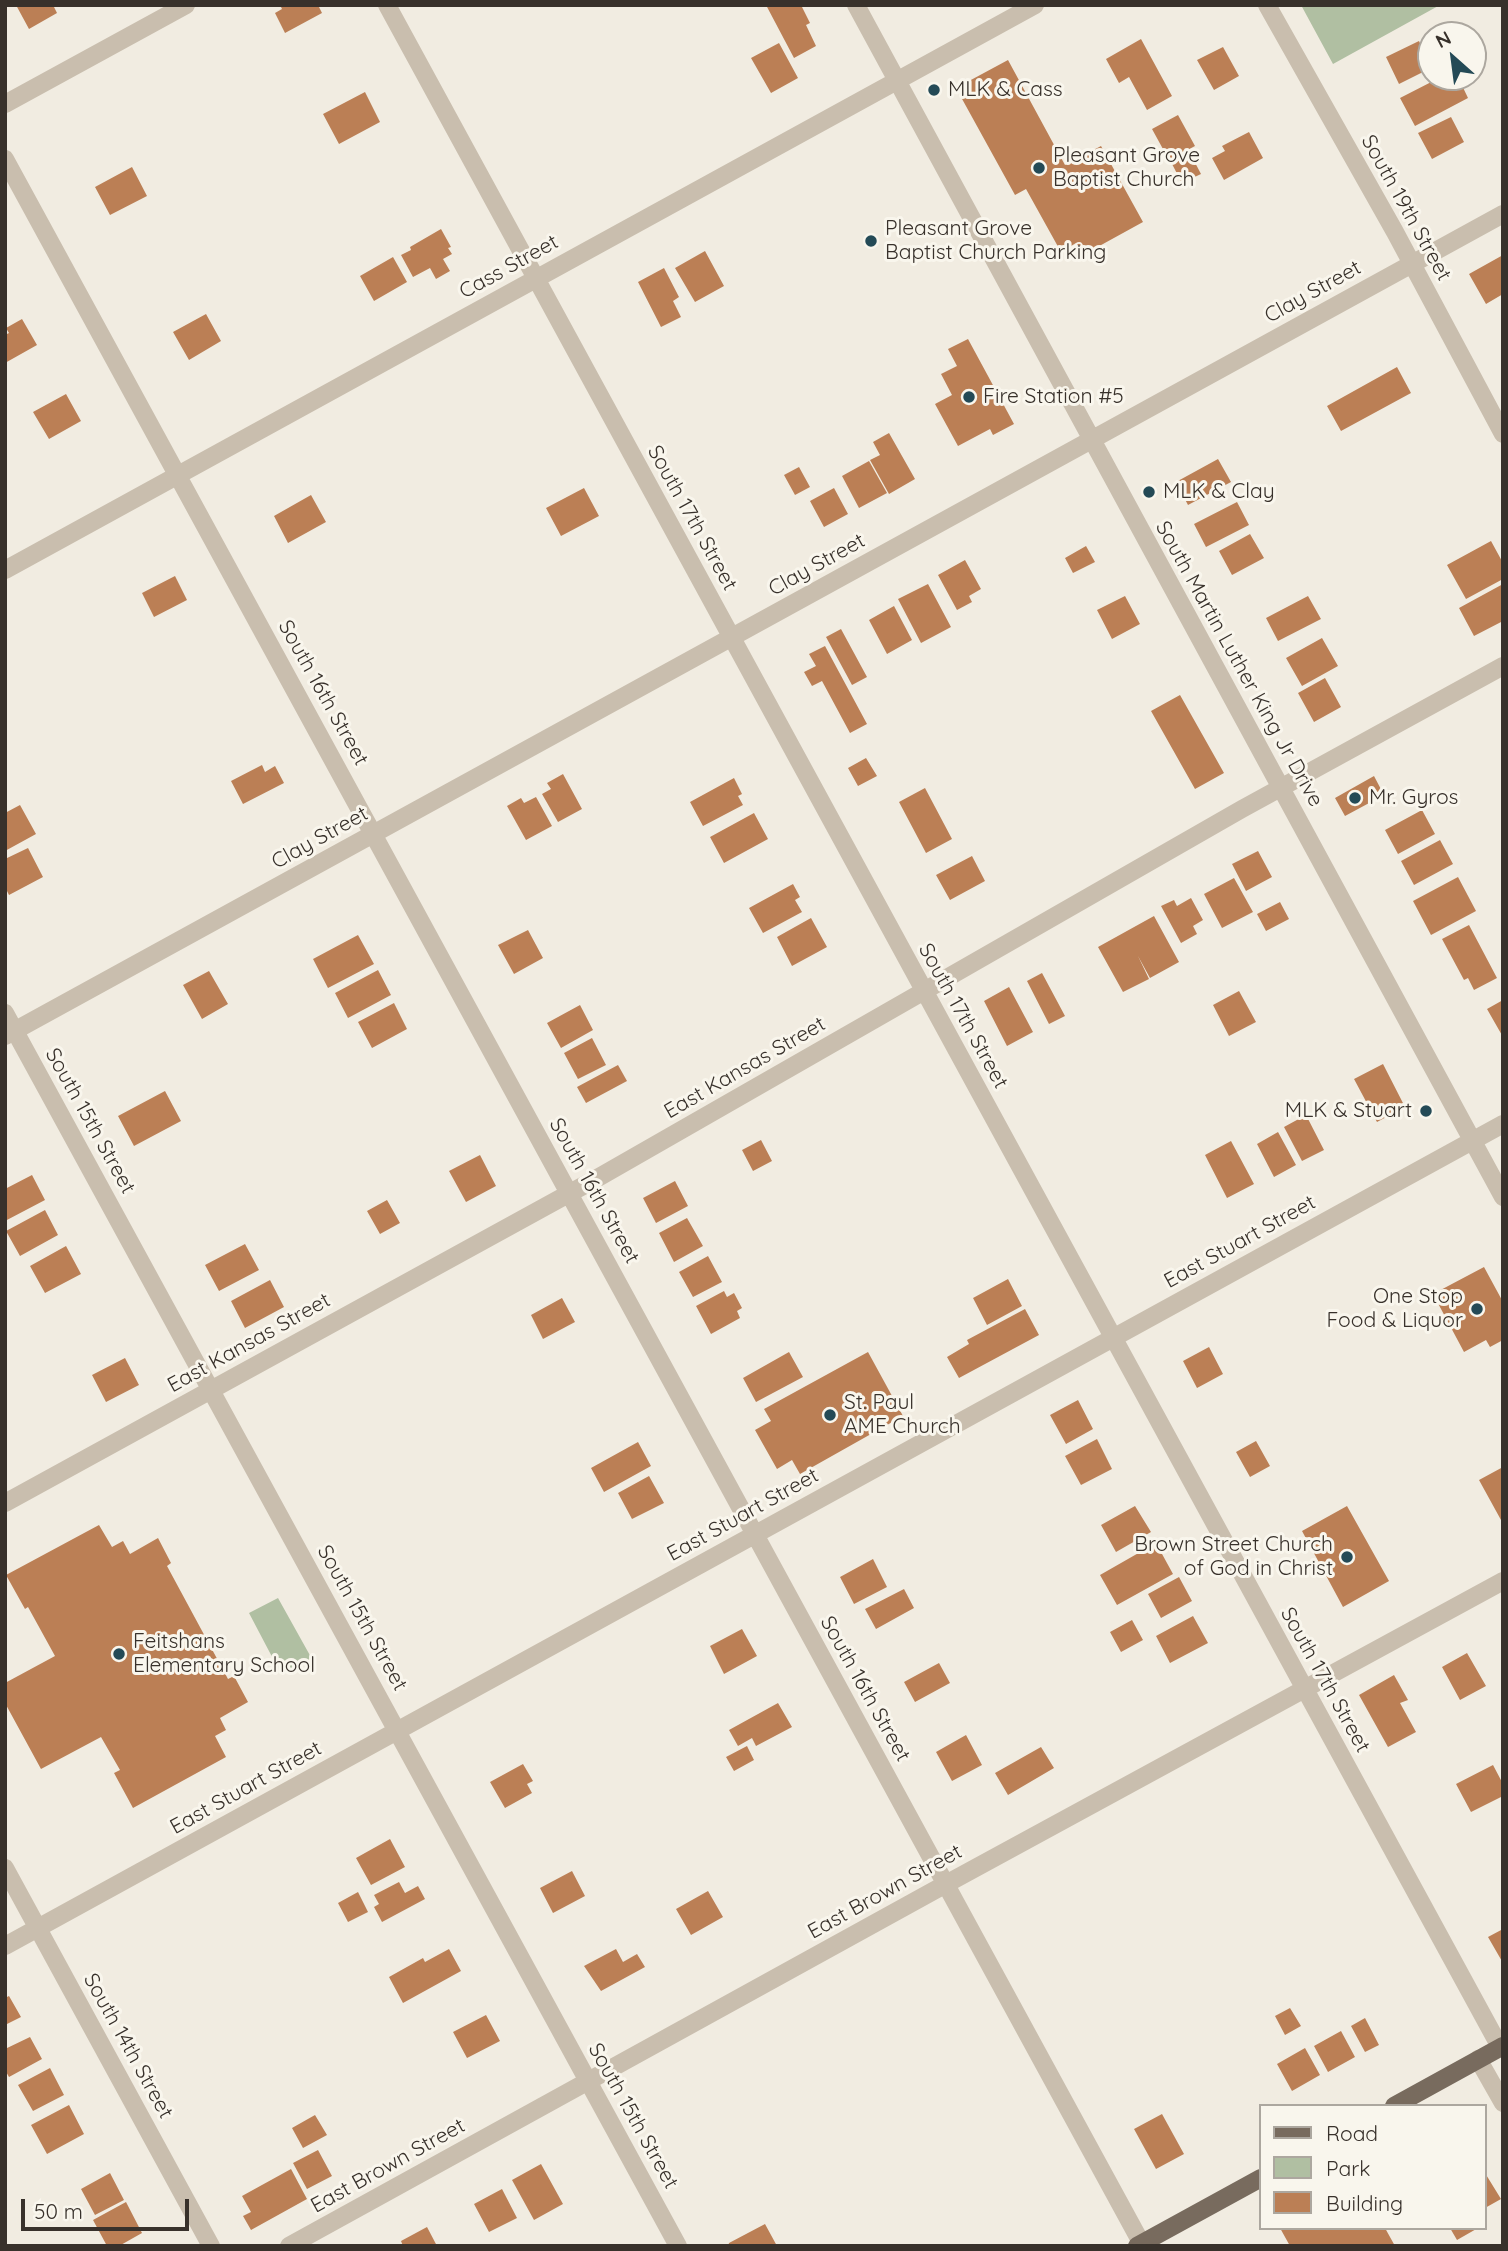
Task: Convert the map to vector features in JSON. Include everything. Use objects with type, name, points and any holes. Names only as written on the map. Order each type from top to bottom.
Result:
[{"type":"main road","points":[[1398,2104],[1501,2047]]},
{"type":"main road","points":[[1141,2245],[1260,2180]]},
{"type":"street","points":[[5,104],[186,5]]},
{"type":"street","name":"South 17th Street","points":[[387,5],[1501,2047]]},
{"type":"street","name":"South Martin Luther King Jr Drive","points":[[856,5],[1503,1197]]},
{"type":"street","name":"Cass Street","points":[[5,570],[1035,5]]},
{"type":"street","name":"South 19th Street","points":[[1268,5],[1503,435]]},
{"type":"street","name":"South 16th Street","points":[[5,159],[568,1194],[654,1346],[1141,2245]]},
{"type":"street","name":"Clay Street","points":[[10,1033],[1503,214]]},
{"type":"street","name":"East Kansas Street","points":[[5,1503],[568,1194],[1281,788],[1503,666]]},
{"type":"street","name":"South 15th Street","points":[[5,1013],[10,1033],[211,1390],[678,2246]]},
{"type":"street","name":"East Stuart Street","points":[[5,1946],[1503,1124]]},
{"type":"street","name":"East Brown Street","points":[[289,2246],[1503,1581]]},
{"type":"street","name":"South 14th Street","points":[[5,1867],[211,2246]]},
{"type":"street","points":[[1478,2059],[1503,2103]]},
{"type":"green space","points":[[1301,5],[1440,5],[1333,64]]},
{"type":"green space","points":[[278,1598],[312,1659],[292,1670],[280,1672],[249,1613]]},
{"type":"building","points":[[16,5],[53,5],[57,13],[29,29]]},
{"type":"building","points":[[280,5],[318,5],[322,13],[285,33],[275,13],[282,9]]},
{"type":"building","points":[[766,5],[801,5],[810,23],[806,25],[816,46],[794,58]]},
{"type":"building","points":[[1141,39],[1172,96],[1147,110],[1129,77],[1119,83],[1106,59]]},
{"type":"building","points":[[1417,42],[1417,75],[1399,84],[1386,57]]},
{"type":"building","points":[[779,43],[798,78],[771,93],[751,58]]},
{"type":"building","points":[[1223,47],[1239,76],[1214,90],[1197,60]]},
{"type":"building","points":[[1008,60],[1065,165],[1101,146],[1143,222],[1083,255],[1076,243],[1061,252],[1026,189],[1015,195],[956,88]]},
{"type":"building","points":[[1417,89],[1465,91],[1468,98],[1415,126],[1400,98]]},
{"type":"building","points":[[365,92],[380,122],[339,144],[323,114]]},
{"type":"building","points":[[1178,115],[1195,146],[1169,160],[1152,129]]},
{"type":"building","points":[[1451,117],[1464,142],[1432,159],[1418,133]]},
{"type":"building","points":[[1249,132],[1263,158],[1224,180],[1212,158],[1225,151],[1222,146]]},
{"type":"building","points":[[1191,155],[1201,174],[1182,183],[1172,164]]},
{"type":"building","points":[[132,167],[147,196],[110,215],[95,187]]},
{"type":"building","points":[[441,229],[451,247],[448,248],[452,254],[443,259],[450,271],[436,279],[430,268],[413,277],[401,255]]},
{"type":"building","points":[[705,251],[724,286],[695,302],[675,268]]},
{"type":"building","points":[[1503,255],[1503,294],[1486,304],[1469,274]]},
{"type":"building","points":[[393,257],[407,282],[374,301],[360,276]]},
{"type":"building","points":[[664,268],[679,297],[673,301],[681,317],[661,327],[638,282]]},
{"type":"building","points":[[206,314],[221,341],[189,360],[173,332]]},
{"type":"building","points":[[22,319],[37,345],[5,363],[5,335],[9,333],[6,328]]},
{"type":"building","points":[[968,339],[1014,424],[993,435],[990,429],[958,446],[935,404],[952,395],[941,374],[957,366],[948,349]]},
{"type":"building","points":[[1397,367],[1411,393],[1341,431],[1327,406]]},
{"type":"building","points":[[66,394],[81,421],[49,439],[33,412]]},
{"type":"building","points":[[889,433],[915,479],[889,494],[870,460],[880,455],[873,442]]},
{"type":"building","points":[[1218,459],[1231,482],[1188,505],[1176,482]]},
{"type":"building","points":[[869,461],[887,493],[859,508],[842,476]]},
{"type":"building","points":[[799,467],[810,487],[795,495],[784,475]]},
{"type":"building","points":[[584,488],[599,516],[561,536],[546,508]]},
{"type":"building","points":[[834,488],[848,514],[824,527],[810,501]]},
{"type":"building","points":[[311,495],[326,522],[288,543],[274,516]]},
{"type":"building","points":[[1237,502],[1249,525],[1206,547],[1194,524]]},
{"type":"building","points":[[1250,534],[1264,558],[1232,575],[1219,551]]},
{"type":"building","points":[[1491,541],[1503,563],[1503,579],[1466,599],[1447,565]]},
{"type":"building","points":[[1086,546],[1095,562],[1073,573],[1065,558]]},
{"type":"building","points":[[965,560],[981,589],[969,596],[972,602],[957,610],[938,575]]},
{"type":"building","points":[[175,576],[187,600],[154,617],[142,593]]},
{"type":"building","points":[[928,584],[951,627],[921,643],[898,599]]},
{"type":"building","points":[[1503,584],[1503,621],[1474,636],[1459,608]]},
{"type":"building","points":[[1125,596],[1140,624],[1112,639],[1097,610]]},
{"type":"building","points":[[1308,596],[1321,619],[1278,641],[1266,618]]},
{"type":"building","points":[[894,606],[912,640],[887,654],[869,620]]},
{"type":"building","points":[[841,629],[867,677],[852,685],[826,637]]},
{"type":"building","points":[[1322,638],[1338,666],[1302,686],[1286,658]]},
{"type":"building","points":[[825,646],[867,724],[850,733],[822,681],[812,686],[804,672],[816,666],[809,654]]},
{"type":"building","points":[[1325,678],[1341,707],[1314,722],[1298,693]]},
{"type":"building","points":[[1180,695],[1224,773],[1195,789],[1151,711]]},
{"type":"building","points":[[866,758],[877,776],[858,786],[848,768]]},
{"type":"building","points":[[262,765],[265,772],[275,766],[284,783],[243,804],[231,781]]},
{"type":"building","points":[[563,774],[582,809],[558,822],[542,794],[551,789],[547,783]]},
{"type":"building","points":[[1374,776],[1384,795],[1345,816],[1335,798]]},
{"type":"building","points":[[734,778],[742,794],[738,796],[743,805],[703,826],[690,802]]},
{"type":"building","points":[[925,788],[952,839],[926,853],[899,802]]},
{"type":"building","points":[[536,797],[552,826],[526,840],[507,806],[521,798],[524,803]]},
{"type":"building","points":[[20,805],[36,834],[5,851],[5,813]]},
{"type":"building","points":[[1422,810],[1435,834],[1398,854],[1385,830]]},
{"type":"building","points":[[754,813],[768,839],[724,863],[710,837]]},
{"type":"building","points":[[1440,840],[1453,864],[1414,885],[1401,861]]},
{"type":"building","points":[[28,848],[43,877],[9,895],[5,887],[5,859]]},
{"type":"building","points":[[1258,851],[1272,877],[1246,891],[1232,864]]},
{"type":"building","points":[[972,856],[985,881],[950,900],[936,875]]},
{"type":"building","points":[[1458,877],[1476,911],[1431,935],[1413,901]]},
{"type":"building","points":[[1234,878],[1253,912],[1222,928],[1204,894]]},
{"type":"building","points":[[793,884],[800,897],[795,900],[802,912],[763,933],[749,908]]},
{"type":"building","points":[[1191,898],[1203,920],[1193,926],[1197,934],[1181,943],[1161,906],[1174,900],[1177,906]]},
{"type":"building","points":[[1280,902],[1289,919],[1266,931],[1257,914]]},
{"type":"building","points":[[1154,916],[1179,962],[1150,978],[1138,956],[1149,979],[1123,992],[1098,947]]},
{"type":"building","points":[[811,918],[827,947],[792,966],[777,937]]},
{"type":"building","points":[[1469,925],[1497,978],[1474,990],[1468,978],[1464,980],[1442,939]]},
{"type":"building","points":[[528,930],[543,958],[514,974],[498,945]]},
{"type":"building","points":[[358,935],[374,964],[328,988],[313,959]]},
{"type":"building","points":[[378,970],[391,995],[348,1018],[335,993]]},
{"type":"building","points":[[209,971],[228,1004],[202,1019],[183,985]]},
{"type":"building","points":[[1042,973],[1065,1016],[1049,1024],[1027,981]]},
{"type":"building","points":[[1009,987],[1033,1032],[1007,1046],[984,1001]]},
{"type":"building","points":[[1239,991],[1256,1022],[1229,1036],[1213,1005]]},
{"type":"building","points":[[1503,1000],[1503,1037],[1487,1009]]},
{"type":"building","points":[[394,1003],[407,1029],[372,1048],[358,1022]]},
{"type":"building","points":[[580,1005],[593,1030],[561,1048],[547,1023]]},
{"type":"building","points":[[592,1038],[606,1065],[578,1079],[564,1053]]},
{"type":"building","points":[[1383,1064],[1405,1107],[1377,1122],[1354,1079]]},
{"type":"building","points":[[618,1065],[627,1081],[586,1103],[577,1087]]},
{"type":"building","points":[[165,1091],[181,1121],[134,1146],[118,1116]]},
{"type":"building","points":[[1306,1115],[1324,1150],[1302,1161],[1284,1127]]},
{"type":"building","points":[[1278,1132],[1296,1165],[1274,1177],[1257,1144]]},
{"type":"building","points":[[761,1140],[772,1161],[753,1171],[742,1150]]},
{"type":"building","points":[[1231,1141],[1254,1184],[1227,1198],[1205,1155]]},
{"type":"building","points":[[480,1155],[496,1186],[466,1202],[449,1171]]},
{"type":"building","points":[[32,1175],[45,1200],[5,1221],[5,1189]]},
{"type":"building","points":[[675,1181],[688,1206],[656,1223],[643,1198]]},
{"type":"building","points":[[387,1200],[400,1223],[380,1234],[367,1211]]},
{"type":"building","points":[[45,1210],[58,1235],[20,1256],[6,1231]]},
{"type":"building","points":[[687,1218],[703,1246],[674,1262],[659,1233]]},
{"type":"building","points":[[245,1244],[259,1270],[219,1291],[205,1265]]},
{"type":"building","points":[[66,1246],[81,1274],[45,1293],[30,1266]]},
{"type":"building","points":[[708,1256],[722,1282],[693,1297],[679,1272]]},
{"type":"building","points":[[1484,1267],[1503,1302],[1503,1340],[1490,1347],[1486,1340],[1464,1352],[1433,1294]]},
{"type":"building","points":[[1008,1279],[1022,1306],[987,1325],[973,1298]]},
{"type":"building","points":[[270,1280],[284,1307],[245,1328],[231,1301]]},
{"type":"building","points":[[724,1291],[727,1297],[734,1293],[742,1308],[737,1311],[740,1318],[711,1334],[696,1306]]},
{"type":"building","points":[[562,1298],[575,1322],[543,1339],[531,1315]]},
{"type":"building","points":[[1025,1309],[1039,1335],[959,1378],[947,1357],[969,1344],[967,1340]]},
{"type":"building","points":[[1209,1347],[1223,1374],[1197,1388],[1183,1361]]},
{"type":"building","points":[[789,1352],[803,1377],[756,1402],[743,1378]]},
{"type":"building","points":[[868,1352],[903,1416],[800,1474],[792,1460],[777,1469],[755,1430],[771,1421],[764,1409]]},
{"type":"building","points":[[125,1358],[139,1385],[106,1402],[92,1375]]},
{"type":"building","points":[[1078,1400],[1093,1429],[1066,1444],[1050,1415]]},
{"type":"building","points":[[1097,1439],[1112,1469],[1081,1485],[1065,1456]]},
{"type":"building","points":[[1256,1441],[1270,1466],[1250,1477],[1236,1452]]},
{"type":"building","points":[[638,1442],[651,1466],[604,1492],[591,1468]]},
{"type":"building","points":[[1503,1467],[1503,1519],[1501,1520],[1479,1480]]},
{"type":"building","points":[[649,1476],[664,1503],[632,1519],[618,1493]]},
{"type":"building","points":[[1135,1506],[1151,1532],[1116,1552],[1101,1525]]},
{"type":"building","points":[[1347,1506],[1389,1581],[1343,1607],[1302,1531]]},
{"type":"building","points":[[99,1525],[112,1547],[123,1541],[130,1554],[158,1538],[171,1563],[167,1566],[228,1679],[234,1676],[248,1702],[220,1718],[226,1730],[215,1736],[226,1757],[133,1808],[114,1773],[120,1770],[101,1737],[41,1769],[5,1703],[5,1683],[55,1656],[28,1607],[25,1609],[6,1575]]},
{"type":"building","points":[[1156,1543],[1173,1574],[1117,1605],[1100,1575]]},
{"type":"building","points":[[873,1559],[887,1587],[854,1604],[840,1577]]},
{"type":"building","points":[[1179,1577],[1192,1601],[1161,1618],[1148,1594]]},
{"type":"building","points":[[904,1589],[914,1608],[876,1629],[865,1609]]},
{"type":"building","points":[[1193,1616],[1208,1643],[1170,1663],[1156,1636]]},
{"type":"building","points":[[1132,1620],[1143,1640],[1121,1652],[1110,1632]]},
{"type":"building","points":[[742,1629],[757,1656],[724,1674],[710,1646]]},
{"type":"building","points":[[1467,1653],[1486,1686],[1460,1700],[1442,1667]]},
{"type":"building","points":[[939,1663],[950,1683],[915,1702],[904,1682]]},
{"type":"building","points":[[1394,1675],[1408,1700],[1400,1703],[1416,1732],[1388,1747],[1359,1695]]},
{"type":"building","points":[[778,1703],[792,1727],[756,1746],[752,1738],[738,1746],[729,1730]]},
{"type":"building","points":[[966,1735],[982,1765],[952,1781],[936,1752]]},
{"type":"building","points":[[747,1746],[754,1760],[734,1771],[726,1757]]},
{"type":"building","points":[[1041,1747],[1054,1768],[1008,1795],[995,1773]]},
{"type":"building","points":[[523,1764],[533,1781],[527,1784],[532,1793],[505,1808],[490,1782]]},
{"type":"building","points":[[1493,1765],[1503,1784],[1503,1796],[1471,1812],[1456,1784]]},
{"type":"building","points":[[390,1839],[405,1867],[371,1885],[356,1858]]},
{"type":"building","points":[[572,1871],[585,1896],[553,1913],[540,1888]]},
{"type":"building","points":[[399,1882],[405,1893],[418,1886],[425,1899],[382,1922],[374,1907],[379,1904],[374,1895]]},
{"type":"building","points":[[708,1891],[723,1917],[691,1935],[676,1909]]},
{"type":"building","points":[[358,1892],[368,1912],[348,1922],[338,1903]]},
{"type":"building","points":[[1503,1929],[1503,1963],[1488,1937]]},
{"type":"building","points":[[449,1949],[461,1971],[403,2003],[389,1977],[423,1958],[425,1962]]},
{"type":"building","points":[[616,1949],[623,1962],[637,1954],[645,1967],[601,1991],[584,1966]]},
{"type":"building","points":[[9,1996],[21,2017],[5,2025],[5,1998]]},
{"type":"building","points":[[1290,2008],[1301,2026],[1285,2035],[1275,2016]]},
{"type":"building","points":[[486,2015],[500,2041],[467,2058],[453,2032]]},
{"type":"building","points":[[1365,2018],[1379,2045],[1365,2052],[1351,2026]]},
{"type":"building","points":[[1341,2031],[1355,2057],[1328,2072],[1314,2046]]},
{"type":"building","points":[[30,2037],[42,2059],[9,2077],[5,2070],[5,2049]]},
{"type":"building","points":[[1305,2048],[1320,2075],[1292,2091],[1277,2064]]},
{"type":"building","points":[[50,2068],[64,2095],[33,2111],[18,2085]]},
{"type":"building","points":[[69,2105],[84,2134],[47,2154],[31,2125]]},
{"type":"building","points":[[1162,2114],[1184,2154],[1156,2169],[1134,2129]]},
{"type":"building","points":[[315,2115],[327,2135],[303,2148],[292,2128]]},
{"type":"building","points":[[318,2150],[332,2176],[307,2189],[293,2163]]},
{"type":"building","points":[[541,2164],[563,2204],[534,2220],[512,2180]]},
{"type":"building","points":[[291,2169],[307,2199],[251,2230],[243,2216],[251,2212],[242,2196]]},
{"type":"building","points":[[110,2173],[124,2200],[95,2215],[81,2189]]},
{"type":"building","points":[[1487,2176],[1501,2199],[1487,2207]]},
{"type":"building","points":[[502,2189],[517,2218],[489,2232],[474,2204]]},
{"type":"building","points":[[126,2202],[142,2233],[119,2246],[107,2246],[93,2220]]},
{"type":"building","points":[[765,2224],[777,2246],[728,2246],[729,2243]]},
{"type":"building","points":[[427,2227],[437,2246],[403,2246],[401,2241]]},
{"type":"building","points":[[1281,2230],[1386,2230],[1395,2246],[1290,2246]]},
{"type":"building","points":[[1451,2230],[1474,2230],[1457,2240]]},
{"type":"place","name":"MLK & Cass","points":[[934,90]]},
{"type":"place","name":"Pleasant Grove Baptist Church","points":[[1039,168]]},
{"type":"place","name":"Pleasant Grove Baptist Church Parking","points":[[871,241]]},
{"type":"place","name":"Fire Station #5","points":[[969,397]]},
{"type":"place","name":"MLK & Clay","points":[[1149,492]]},
{"type":"place","name":"Mr. Gyros","points":[[1355,798]]},
{"type":"place","name":"MLK & Stuart","points":[[1426,1111]]},
{"type":"place","name":"One Stop Food & Liquor","points":[[1477,1309]]},
{"type":"place","name":"St. Paul AME Church","points":[[830,1415]]},
{"type":"place","name":"Brown Street Church of God in Christ","points":[[1347,1557]]},
{"type":"place","name":"Feitshans Elementary School","points":[[119,1654]]}]
